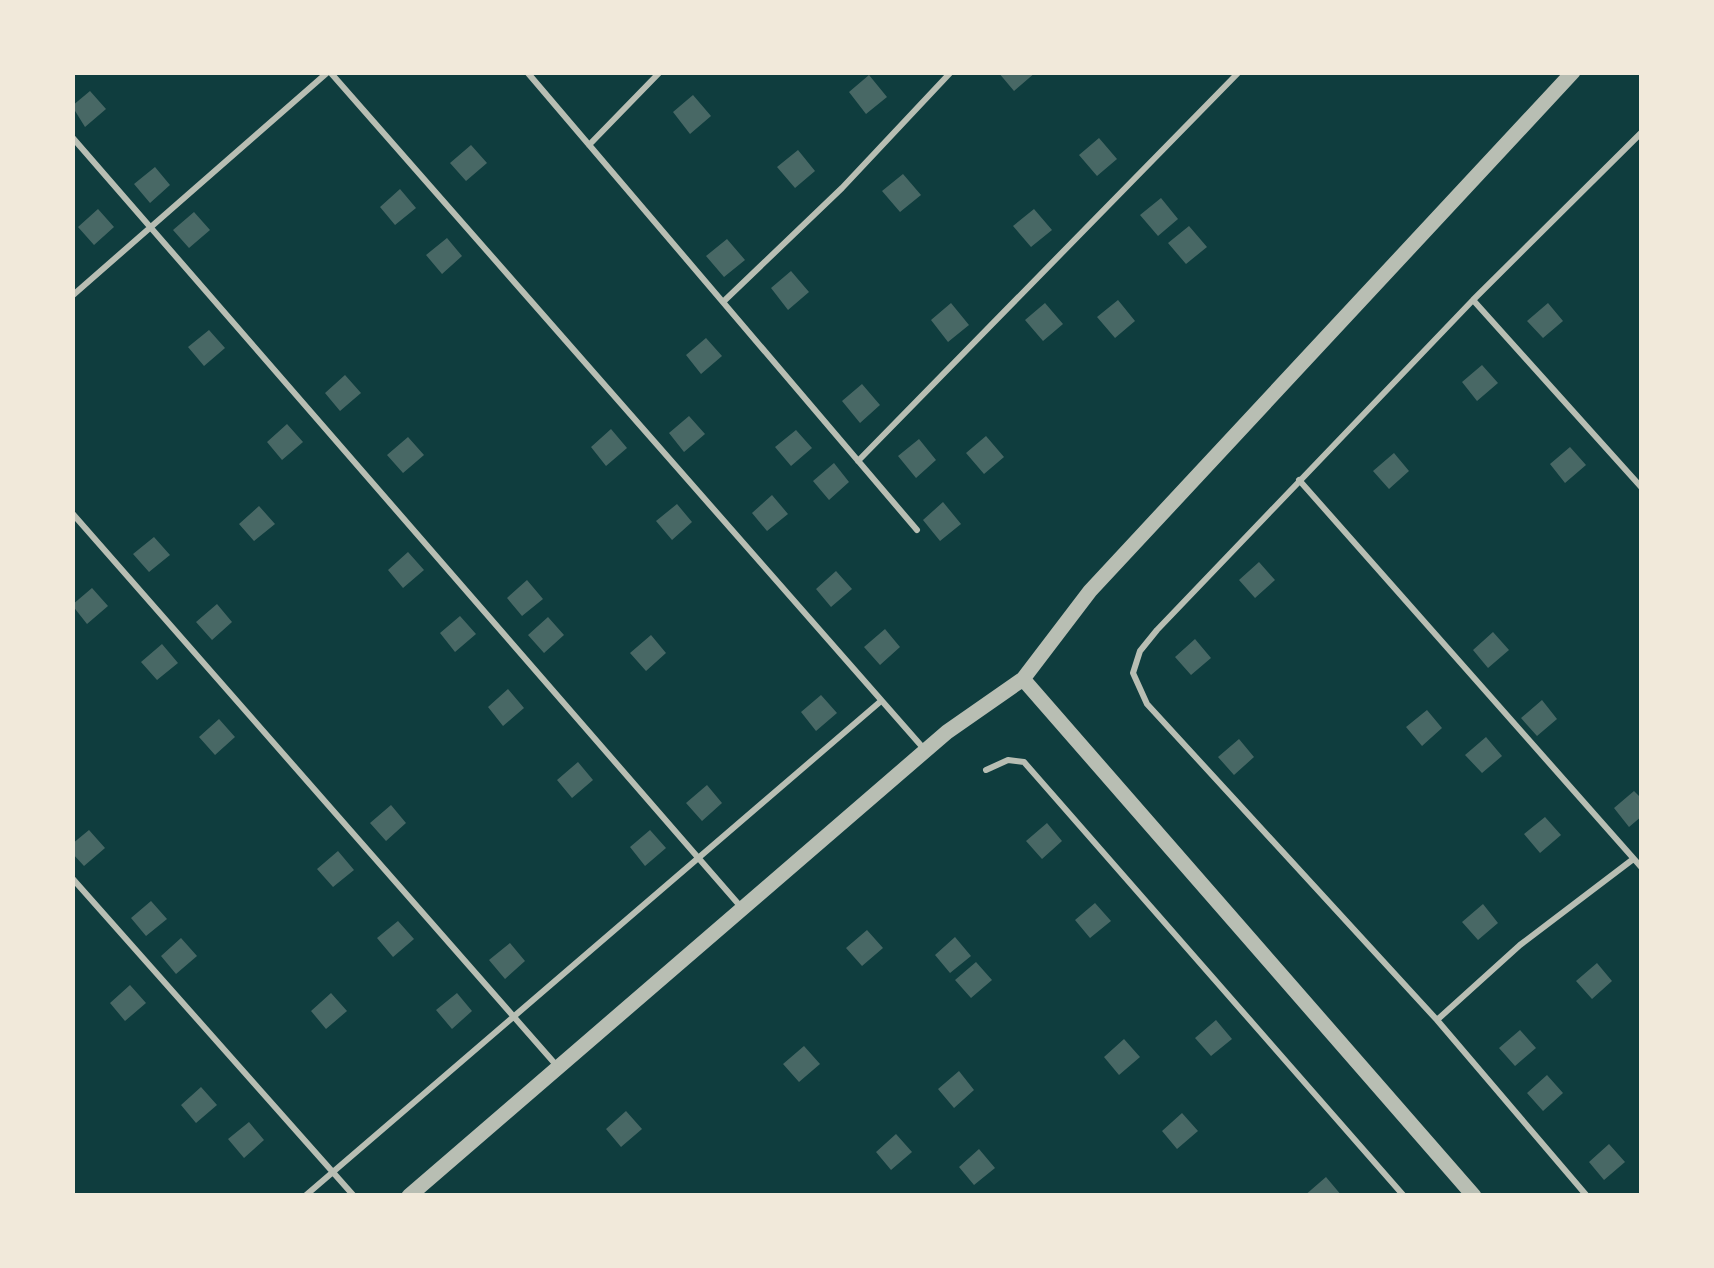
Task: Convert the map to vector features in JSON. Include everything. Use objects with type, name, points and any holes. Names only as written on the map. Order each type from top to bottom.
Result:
[{"type":"street","points":[[409,1196],[925,750],[1023,679],[1090,592],[1573,72]]},
{"type":"street","points":[[1023,679],[1474,1196]]},
{"type":"lane","points":[[72,296],[329,72],[925,750]]},
{"type":"lane","points":[[527,72],[917,530]]},
{"type":"lane","points":[[589,145],[660,72]]},
{"type":"lane","points":[[723,302],[842,188],[951,72]]},
{"type":"lane","points":[[858,461],[1239,72]]},
{"type":"lane","points":[[1587,1196],[1437,1020],[1147,704],[1133,673],[1140,652],[1157,630],[1473,300],[1642,132]]},
{"type":"lane","points":[[72,137],[742,908]]},
{"type":"lane","points":[[1473,300],[1642,488]]},
{"type":"lane","points":[[1300,480],[1639,864],[1520,946],[1437,1020]]},
{"type":"lane","points":[[72,513],[558,1067]]},
{"type":"lane","points":[[305,1196],[881,700]]},
{"type":"lane","points":[[986,770],[1008,760],[1024,762],[1404,1196]]},
{"type":"lane","points":[[72,878],[354,1196]]},
{"type":"building","points":[[998,72],[1036,72],[1014,91]]},
{"type":"building","points":[[869,75],[887,97],[866,114],[849,92]]},
{"type":"building","points":[[90,91],[106,109],[85,127],[72,106]]},
{"type":"building","points":[[693,95],[711,116],[690,134],[673,112]]},
{"type":"building","points":[[1099,138],[1117,159],[1097,176],[1079,155]]},
{"type":"building","points":[[471,145],[487,163],[466,181],[450,163]]},
{"type":"building","points":[[798,150],[815,171],[795,188],[777,167]]},
{"type":"building","points":[[155,167],[170,185],[150,203],[134,184]]},
{"type":"building","points":[[903,174],[921,195],[900,212],[882,191]]},
{"type":"building","points":[[400,189],[416,208],[395,225],[380,207]]},
{"type":"building","points":[[1161,198],[1178,219],[1158,236],[1140,215]]},
{"type":"building","points":[[98,209],[114,227],[94,245],[78,227]]},
{"type":"building","points":[[1034,209],[1052,230],[1031,247],[1013,226]]},
{"type":"building","points":[[194,212],[210,230],[189,248],[173,230]]},
{"type":"building","points":[[1189,226],[1207,247],[1186,264],[1168,243]]},
{"type":"building","points":[[447,238],[462,256],[442,274],[426,255]]},
{"type":"building","points":[[727,239],[745,260],[724,277],[706,256]]},
{"type":"building","points":[[791,271],[809,292],[788,310],[771,288]]},
{"type":"building","points":[[1118,300],[1135,321],[1115,338],[1097,317]]},
{"type":"building","points":[[951,303],[969,325],[948,342],[931,320]]},
{"type":"building","points":[[1045,303],[1063,324],[1043,341],[1025,320]]},
{"type":"building","points":[[1548,303],[1563,321],[1543,338],[1527,321]]},
{"type":"building","points":[[209,330],[225,348],[204,366],[188,347]]},
{"type":"building","points":[[706,338],[722,356],[701,374],[686,355]]},
{"type":"building","points":[[1482,365],[1498,383],[1477,401],[1462,382]]},
{"type":"building","points":[[345,375],[361,393],[340,411],[325,393]]},
{"type":"building","points":[[862,384],[880,405],[860,423],[842,401]]},
{"type":"building","points":[[689,416],[705,434],[684,452],[669,433]]},
{"type":"building","points":[[287,424],[303,442],[282,460],[267,442]]},
{"type":"building","points":[[611,429],[627,448],[606,466],[591,447]]},
{"type":"building","points":[[796,430],[812,448],[791,466],[775,447]]},
{"type":"building","points":[[986,436],[1004,457],[984,474],[966,453]]},
{"type":"building","points":[[408,437],[424,455],[403,473],[387,455]]},
{"type":"building","points":[[919,439],[936,460],[916,478],[898,456]]},
{"type":"building","points":[[1570,447],[1586,465],[1565,483],[1550,464]]},
{"type":"building","points":[[1394,453],[1409,471],[1389,489],[1373,471]]},
{"type":"building","points":[[834,463],[849,482],[829,500],[813,481]]},
{"type":"building","points":[[772,495],[788,514],[767,531],[752,513]]},
{"type":"building","points":[[943,502],[961,524],[940,541],[923,520]]},
{"type":"building","points":[[677,504],[692,522],[672,540],[656,521]]},
{"type":"building","points":[[259,506],[275,524],[254,541],[239,524]]},
{"type":"building","points":[[154,537],[170,555],[149,572],[133,554]]},
{"type":"building","points":[[408,552],[424,570],[403,588],[388,570]]},
{"type":"building","points":[[1259,562],[1275,580],[1255,598],[1239,580]]},
{"type":"building","points":[[836,571],[852,589],[831,607],[816,589]]},
{"type":"building","points":[[527,580],[543,599],[522,616],[507,598]]},
{"type":"building","points":[[92,588],[108,606],[87,624],[72,605]]},
{"type":"building","points":[[217,604],[232,622],[212,640],[196,622]]},
{"type":"building","points":[[460,616],[476,634],[455,652],[440,633]]},
{"type":"building","points":[[548,617],[564,635],[544,653],[528,635]]},
{"type":"building","points":[[885,629],[900,647],[880,665],[864,647]]},
{"type":"building","points":[[1493,632],[1509,650],[1488,668],[1473,650]]},
{"type":"building","points":[[651,635],[666,653],[646,671],[630,653]]},
{"type":"building","points":[[1195,639],[1211,658],[1191,675],[1175,657]]},
{"type":"building","points":[[162,644],[178,663],[157,680],[141,662]]},
{"type":"building","points":[[508,689],[524,708],[503,726],[488,707]]},
{"type":"building","points":[[821,695],[837,713],[816,731],[801,712]]},
{"type":"building","points":[[1542,700],[1557,719],[1537,736],[1521,718]]},
{"type":"building","points":[[1427,710],[1442,728],[1422,746],[1406,727]]},
{"type":"building","points":[[219,719],[235,737],[215,755],[199,737]]},
{"type":"building","points":[[1486,737],[1502,756],[1482,773],[1465,755]]},
{"type":"building","points":[[1239,739],[1254,757],[1234,775],[1218,757]]},
{"type":"building","points":[[578,762],[593,780],[572,798],[557,780]]},
{"type":"building","points":[[707,785],[722,803],[702,821],[686,803]]},
{"type":"building","points":[[1634,791],[1642,799],[1642,816],[1629,827],[1614,808]]},
{"type":"building","points":[[391,805],[406,823],[386,841],[370,823]]},
{"type":"building","points":[[1545,817],[1561,835],[1540,853],[1524,834]]},
{"type":"building","points":[[1047,823],[1062,841],[1042,859],[1026,841]]},
{"type":"building","points":[[89,830],[105,848],[84,866],[72,853],[72,844]]},
{"type":"building","points":[[650,830],[666,848],[645,866],[630,847]]},
{"type":"building","points":[[338,851],[354,870],[333,887],[317,869]]},
{"type":"building","points":[[151,901],[167,919],[146,936],[131,918]]},
{"type":"building","points":[[1095,903],[1111,921],[1090,938],[1075,920]]},
{"type":"building","points":[[1483,904],[1498,923],[1478,940],[1462,922]]},
{"type":"building","points":[[398,921],[414,939],[393,957],[377,938]]},
{"type":"building","points":[[867,930],[883,948],[862,966],[846,948]]},
{"type":"building","points":[[955,937],[971,956],[950,973],[935,955]]},
{"type":"building","points":[[181,938],[197,956],[176,974],[161,956]]},
{"type":"building","points":[[510,943],[525,961],[505,979],[489,960]]},
{"type":"building","points":[[976,962],[992,980],[971,998],[955,980]]},
{"type":"building","points":[[1597,963],[1612,981],[1592,999],[1576,981]]},
{"type":"building","points":[[130,985],[146,1003],[125,1021],[110,1003]]},
{"type":"building","points":[[331,993],[347,1011],[326,1029],[311,1011]]},
{"type":"building","points":[[457,993],[472,1011],[452,1029],[436,1010]]},
{"type":"building","points":[[1216,1020],[1232,1039],[1211,1056],[1195,1038]]},
{"type":"building","points":[[1520,1030],[1536,1048],[1515,1066],[1499,1048]]},
{"type":"building","points":[[1124,1039],[1140,1057],[1119,1075],[1104,1057]]},
{"type":"building","points":[[804,1046],[820,1064],[799,1082],[783,1064]]},
{"type":"building","points":[[959,1071],[974,1090],[954,1108],[938,1089]]},
{"type":"building","points":[[1547,1075],[1563,1093],[1543,1111],[1527,1093]]},
{"type":"building","points":[[201,1087],[217,1105],[196,1123],[181,1105]]},
{"type":"building","points":[[626,1111],[642,1129],[621,1147],[606,1129]]},
{"type":"building","points":[[1182,1113],[1198,1131],[1177,1149],[1162,1131]]},
{"type":"building","points":[[249,1122],[264,1140],[244,1158],[228,1139]]},
{"type":"building","points":[[896,1134],[912,1152],[891,1170],[876,1152]]},
{"type":"building","points":[[1609,1144],[1625,1162],[1604,1180],[1589,1162]]},
{"type":"building","points":[[979,1149],[995,1168],[974,1185],[959,1167]]},
{"type":"building","points":[[1326,1177],[1342,1196],[1304,1196]]}]
